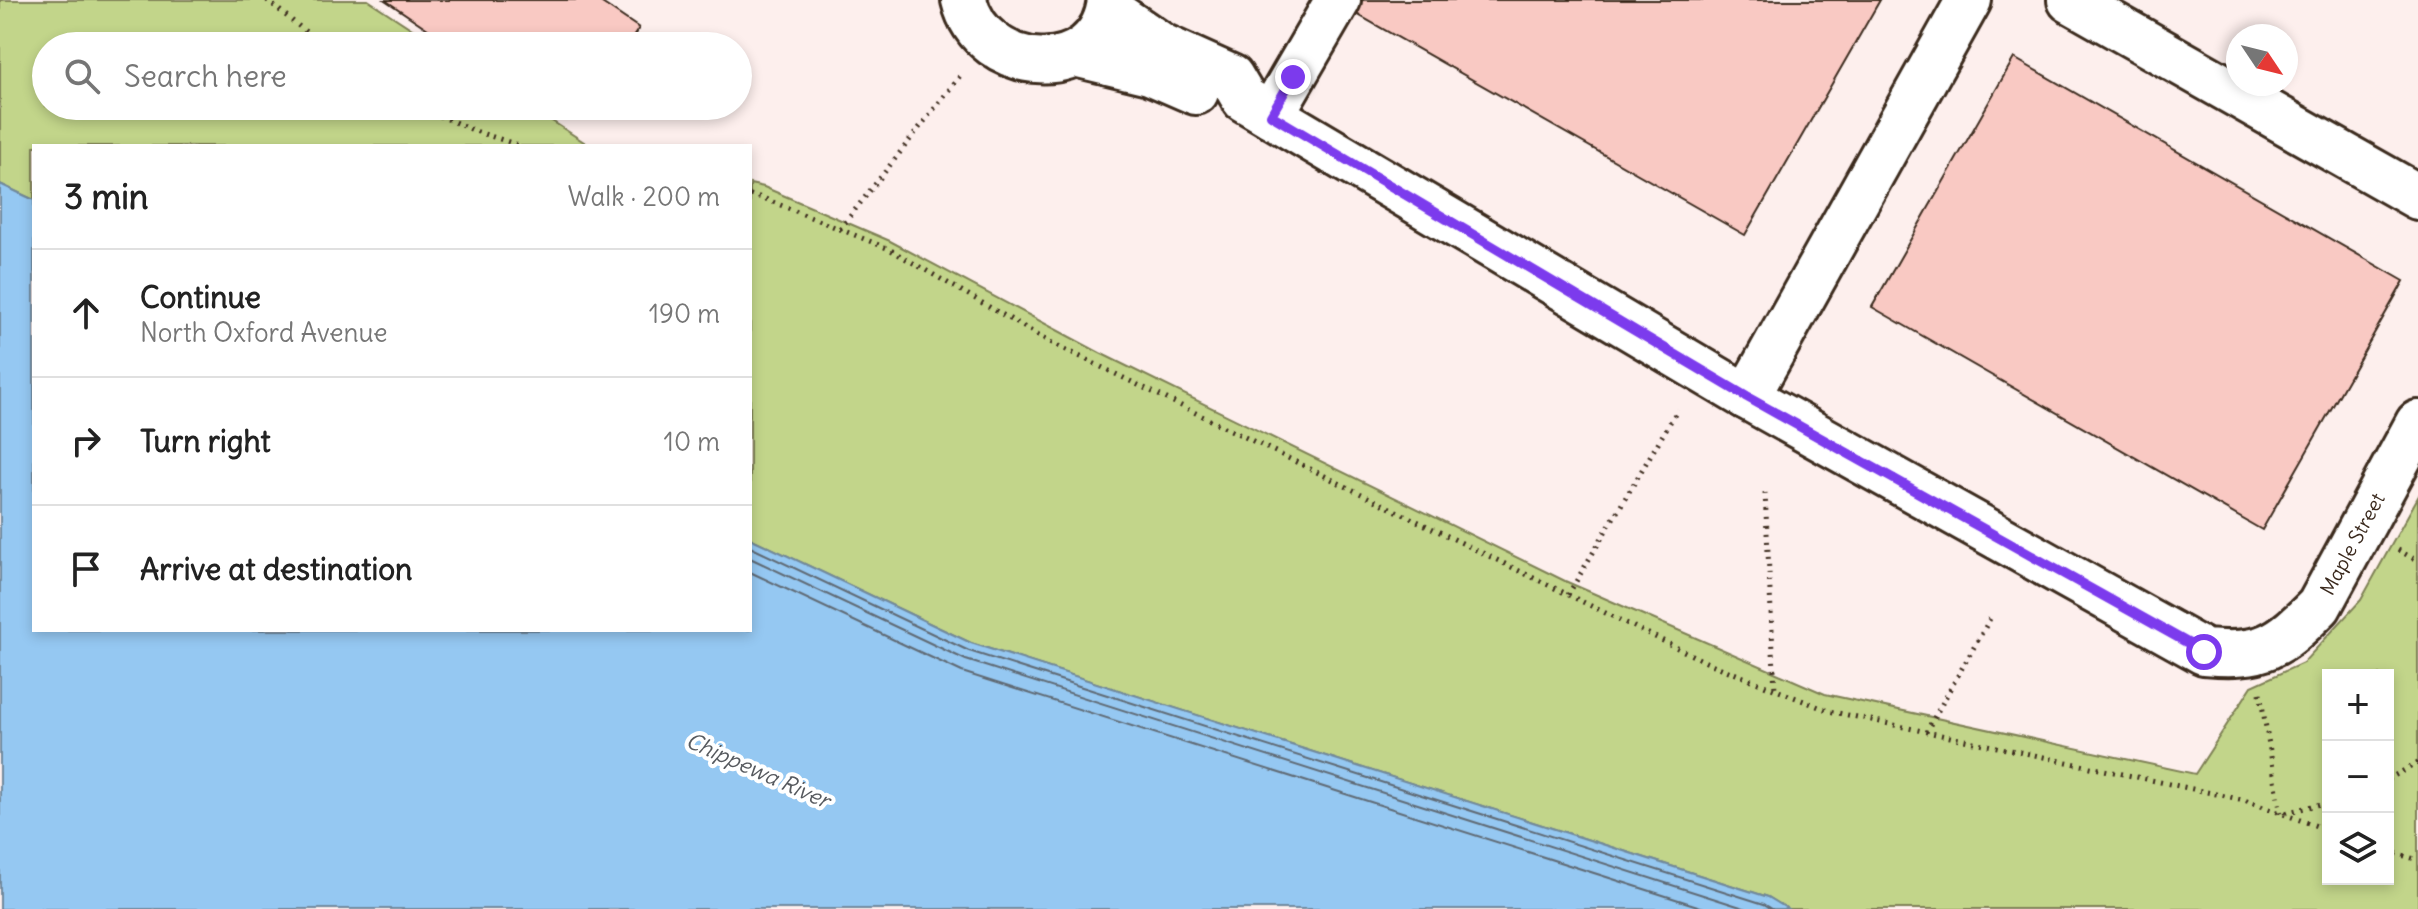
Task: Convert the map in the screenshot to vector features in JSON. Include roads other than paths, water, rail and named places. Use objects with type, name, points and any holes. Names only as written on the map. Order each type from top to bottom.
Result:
[{"type":"street","points":[[1258,107],[1338,0]]},
{"type":"street","points":[[959,4],[981,32],[1001,50],[1026,61],[1054,61],[1075,54],[1091,41],[1103,24],[1110,5],[1162,46],[1231,77],[1258,107],[1747,397],[1969,0]]},
{"type":"street","points":[[2070,0],[2418,197]]},
{"type":"street","points":[[1075,54],[1150,72],[1219,102],[1258,107]]},
{"type":"street","name":"Maple Street","points":[[1747,397],[2204,652],[2240,655],[2267,649],[2295,630],[2319,606],[2418,423]]},
{"type":"water","name":"Chippewa River","points":[[0,184],[32,199],[32,632],[752,632],[752,539],[971,643],[1768,897],[1788,909],[0,909]]}]
